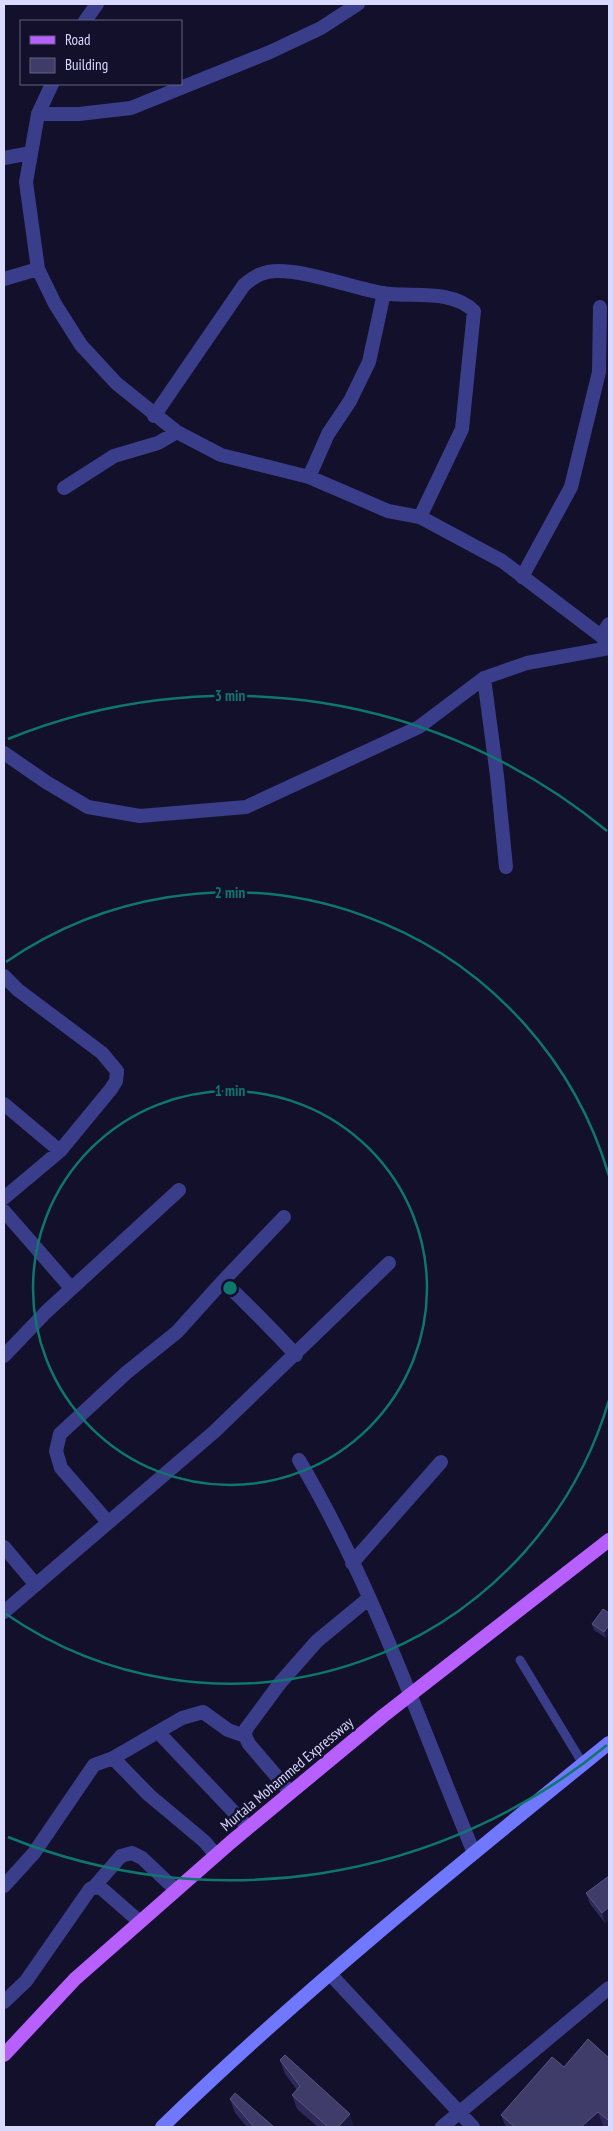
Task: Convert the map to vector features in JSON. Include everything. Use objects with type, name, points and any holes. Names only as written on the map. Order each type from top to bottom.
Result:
[{"type":"main road","name":"Murtala Mohammed Expressway","points":[[4,2055],[75,1979],[290,1792],[410,1694],[609,1540]]},
{"type":"main road","points":[[162,2127],[243,2049],[330,1974],[609,1743]]},
{"type":"street","points":[[86,20],[97,4]]},
{"type":"street","points":[[38,114],[79,114],[131,108],[270,52],[321,28],[358,4]]},
{"type":"street","points":[[52,85],[38,114],[26,182],[38,269],[55,304],[81,346],[116,383],[154,416],[177,432],[222,454],[309,477],[388,511],[420,517],[502,561],[607,638]]},
{"type":"street","points":[[4,158],[31,153]]},
{"type":"street","points":[[4,279],[38,269]]},
{"type":"street","points":[[154,416],[244,285],[259,273],[278,271],[384,293],[448,298],[466,304],[474,311],[462,429],[420,517]]},
{"type":"street","points":[[309,477],[328,434],[350,401],[369,362],[384,293]]},
{"type":"street","points":[[522,577],[571,487],[599,372],[600,307]]},
{"type":"street","points":[[64,488],[114,456],[158,443],[177,432]]},
{"type":"street","points":[[4,753],[46,782],[88,807],[140,816],[246,807],[419,727],[484,678],[607,638]]},
{"type":"street","points":[[484,678],[497,776],[506,867]]},
{"type":"street","points":[[4,976],[18,990],[102,1052],[117,1071],[116,1081],[111,1089],[60,1151],[4,1198]]},
{"type":"street","points":[[4,1104],[60,1151]]},
{"type":"street","points":[[4,1356],[71,1288],[179,1190]]},
{"type":"street","points":[[4,1211],[71,1288]]},
{"type":"street","points":[[108,1522],[60,1468],[56,1451],[60,1434],[126,1373],[177,1332],[284,1217]]},
{"type":"street","points":[[4,1612],[214,1432],[296,1355],[389,1263]]},
{"type":"street","points":[[223,1281],[243,1303],[263,1319],[296,1355]]},
{"type":"street","points":[[299,1460],[323,1501],[352,1563],[410,1694],[474,1853]]},
{"type":"street","points":[[352,1563],[441,1462]]},
{"type":"street","points":[[4,1547],[36,1584]]},
{"type":"street","points":[[290,1792],[249,1744],[245,1736],[246,1729],[292,1669],[317,1642],[368,1599]]},
{"type":"street","points":[[4,1886],[34,1853],[94,1765],[112,1758],[182,1718],[203,1712],[228,1730],[245,1736]]},
{"type":"street","points":[[158,1732],[248,1828]]},
{"type":"street","points":[[112,1758],[149,1795],[204,1841],[216,1855]]},
{"type":"street","points":[[4,2002],[26,1981],[90,1888],[94,1887],[121,1856],[132,1853],[142,1858],[176,1890]]},
{"type":"street","points":[[94,1887],[101,1888],[140,1922]]},
{"type":"street","points":[[330,1974],[473,2127]]},
{"type":"street","points":[[442,2127],[609,1988]]},
{"type":"lane","points":[[520,1660],[583,1764]]},
{"type":"building","points":[[603,1609],[609,1613],[609,1625],[604,1632],[592,1624]]},
{"type":"building","points":[[609,1876],[609,1907],[602,1913],[586,1893]]},
{"type":"building","points":[[588,2039],[609,2058],[608,2120],[598,2112],[581,2127],[515,2127],[501,2115],[552,2057],[564,2067]]},
{"type":"building","points":[[285,2055],[350,2114],[338,2127],[328,2127],[292,2095],[300,2086],[280,2060]]},
{"type":"building","points":[[235,2093],[274,2127],[254,2127],[230,2099]]}]
